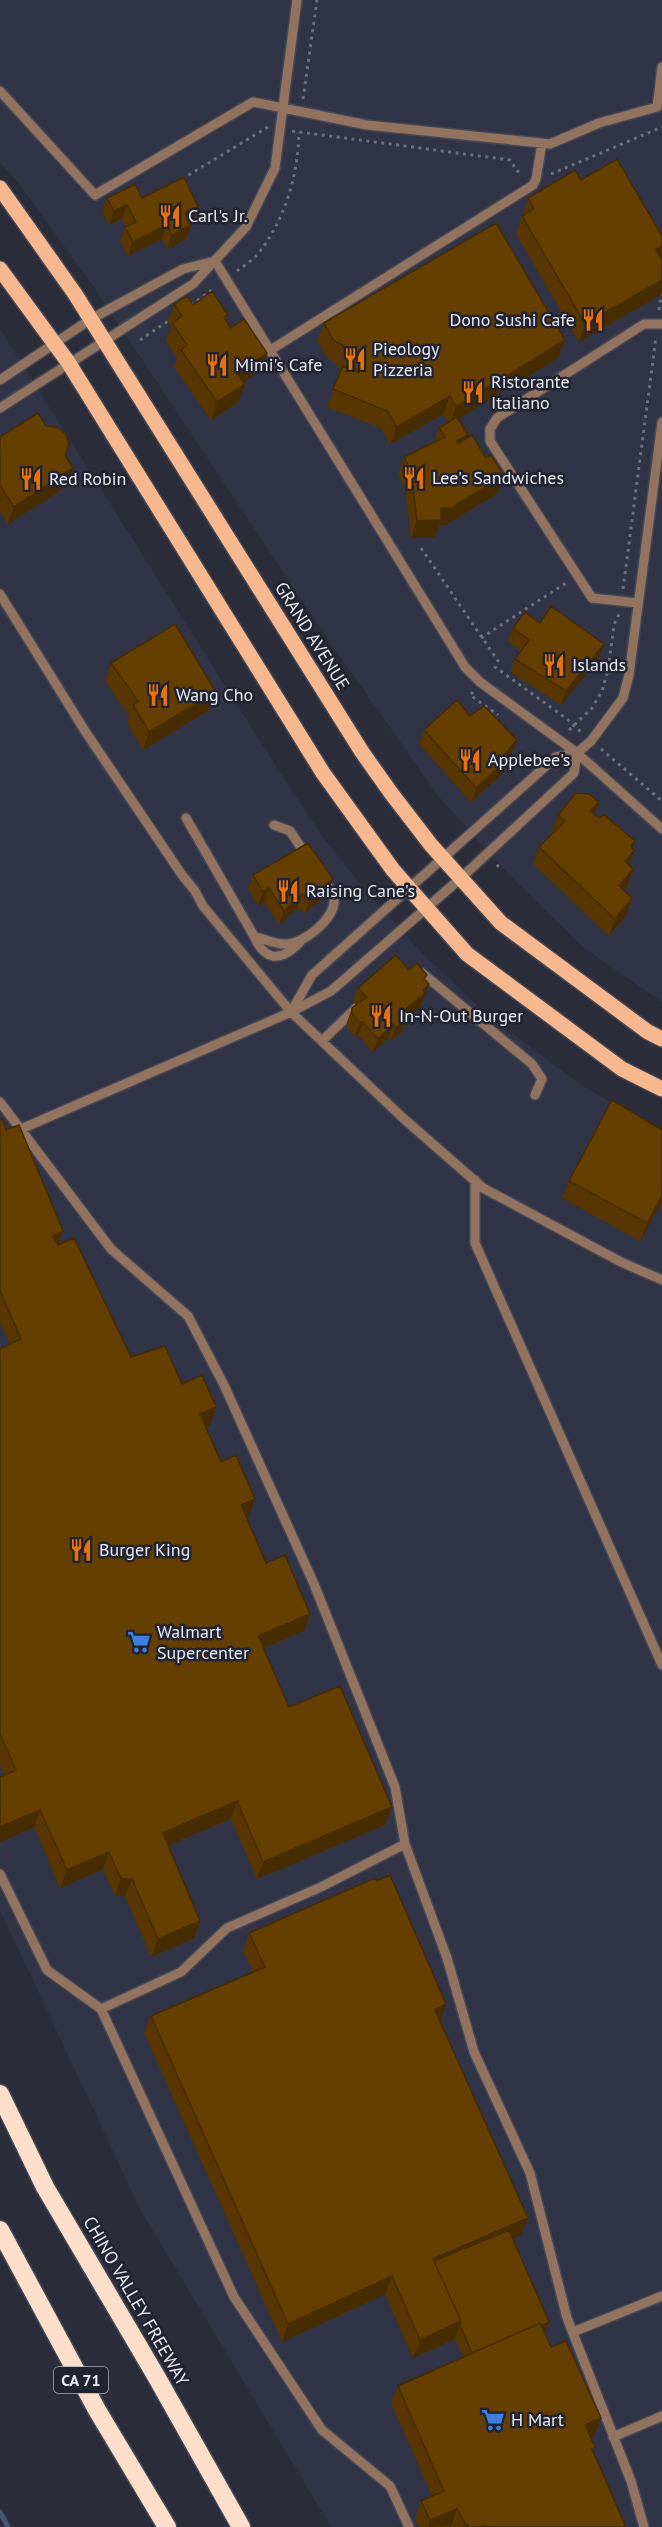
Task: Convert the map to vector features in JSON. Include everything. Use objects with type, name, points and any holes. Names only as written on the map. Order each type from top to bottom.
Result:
[{"type":"highway","name":"CHINO VALLEY FREEWAY","points":[[0,2094],[45,2187],[241,2527]]},
{"type":"highway","name":"CA 71","points":[[0,2230],[97,2410],[166,2527]]},
{"type":"main road","name":"GRAND AVENUE","points":[[0,188],[91,319],[362,752],[391,793],[501,923],[648,1032],[662,1039]]},
{"type":"main road","points":[[0,269],[68,362],[323,773],[393,870],[467,954],[622,1069],[662,1089]]},
{"type":"lane","points":[[0,408],[68,362],[194,284],[246,227],[275,168],[297,0]]},
{"type":"lane","points":[[0,91],[95,195],[253,102],[367,125],[550,144],[599,123],[659,108],[662,67]]},
{"type":"lane","points":[[269,351],[532,185],[536,179],[542,143]]},
{"type":"lane","points":[[0,380],[91,319],[183,269],[215,261]]},
{"type":"lane","points":[[215,261],[465,667],[480,682],[577,753],[662,829]]},
{"type":"lane","points":[[638,603],[592,597],[490,441],[490,429],[497,418],[644,324],[660,324]]},
{"type":"lane","points":[[291,1012],[312,975],[556,758],[577,753],[591,741],[624,699],[662,422]]},
{"type":"lane","points":[[0,594],[85,731],[203,906],[291,1012],[403,1118],[483,1188],[612,1257],[662,1280]]},
{"type":"lane","points":[[21,1129],[291,1012],[331,991],[461,878],[573,773],[577,753]]},
{"type":"lane","points":[[186,818],[260,949],[269,956],[280,957],[290,953],[315,931],[332,911],[334,901],[332,891],[320,874]]},
{"type":"lane","points":[[274,825],[290,831],[314,865]]},
{"type":"lane","points":[[254,936],[284,945],[300,942]]},
{"type":"lane","points":[[411,970],[422,973],[532,1064],[542,1079],[536,1095]]},
{"type":"lane","points":[[322,1041],[358,1006]]},
{"type":"lane","points":[[0,1102],[111,1249],[188,1316],[224,1385],[314,1584],[395,1787],[405,1844],[447,1958],[474,2052],[530,2173],[573,2332],[631,2481],[644,2527]]},
{"type":"lane","points":[[475,1180],[475,1243],[662,1665]]},
{"type":"lane","points":[[101,2009],[181,1972],[227,1928],[321,1887],[405,1844]]},
{"type":"lane","points":[[0,1874],[46,1970],[101,2009],[234,2297],[322,2430],[390,2486],[409,2527]]},
{"type":"lane","points":[[573,2332],[662,2296]]},
{"type":"lane","points":[[613,2437],[662,2416]]},
{"type":"path","points":[[174,184],[266,126],[299,132],[317,0]]},
{"type":"path","points":[[559,739],[592,708],[602,692],[621,601],[660,324],[662,288]]},
{"type":"path","points":[[421,548],[498,661],[495,667],[567,719],[662,801]]},
{"type":"path","points":[[481,638],[566,583]]},
{"type":"shaded area","points":[[0,0],[662,0],[662,1002],[584,948],[507,873],[439,797],[331,644],[93,286],[17,181],[0,163]]},
{"type":"shaded area","points":[[0,329],[281,774],[323,837],[364,889],[421,952],[485,1013],[578,1083],[662,1133],[662,2527],[331,2527],[141,2211],[0,1910]]},
{"type":"building","points":[[617,159],[662,236],[662,246],[656,250],[662,260],[662,280],[585,324],[522,216],[534,209],[528,198],[575,170],[581,180]]},
{"type":"building","points":[[184,177],[198,207],[185,213],[191,225],[172,235],[167,225],[133,242],[125,227],[136,222],[127,205],[114,211],[107,198],[135,184],[142,198]]},
{"type":"building","points":[[496,223],[565,340],[456,407],[450,396],[397,427],[387,411],[333,389],[343,366],[358,372],[342,344],[334,341],[324,323]]},
{"type":"building","name":"Mimi's Cafe","points":[[212,291],[228,315],[224,317],[231,328],[244,319],[267,353],[237,373],[245,384],[217,402],[181,350],[187,345],[172,323],[182,316],[174,304],[187,296],[193,305]]},
{"type":"building","name":"Red Robin","points":[[38,413],[46,426],[57,427],[66,434],[69,444],[65,455],[73,468],[14,507],[0,485],[0,437]]},
{"type":"building","points":[[457,417],[468,435],[457,441],[459,443],[472,435],[486,458],[491,455],[504,476],[451,508],[441,508],[441,520],[417,521],[411,470],[404,457],[445,437],[439,428]]},
{"type":"building","name":"Islands","points":[[551,606],[604,644],[566,691],[515,659],[529,640],[513,628],[525,612],[540,623]]},
{"type":"building","name":"Wang Cho","points":[[175,624],[216,692],[149,732],[133,705],[138,701],[111,663]]},
{"type":"building","name":"Applebee's","points":[[457,700],[470,716],[484,706],[517,740],[505,754],[509,758],[476,788],[424,730]]},
{"type":"building","points":[[576,793],[589,794],[599,802],[590,811],[599,818],[604,815],[635,841],[631,846],[634,851],[625,861],[633,869],[619,886],[632,898],[615,919],[539,847],[565,821],[558,815]]},
{"type":"building","name":"Raising Cane's","points":[[308,843],[333,879],[310,899],[302,894],[284,911],[269,888],[263,892],[253,875]]},
{"type":"building","name":"In-N-Out Burger","points":[[396,955],[409,970],[417,963],[427,975],[424,979],[429,984],[423,990],[425,993],[401,1013],[407,1019],[396,1027],[393,1024],[378,1039],[363,1022],[352,1014],[352,1008],[367,997],[358,988]]},
{"type":"building","points":[[612,1100],[662,1130],[662,1196],[647,1223],[569,1181]]},
{"type":"building","name":"Walmart Supercenter","points":[[3,1119],[6,1130],[19,1125],[63,1231],[53,1236],[58,1245],[74,1238],[131,1357],[165,1346],[182,1384],[202,1375],[216,1407],[200,1414],[221,1462],[236,1455],[255,1499],[241,1505],[266,1563],[285,1555],[310,1614],[258,1636],[289,1707],[340,1686],[392,1807],[263,1862],[237,1801],[163,1833],[200,1921],[158,1939],[132,1879],[121,1879],[109,1852],[67,1870],[40,1810],[0,1827],[0,1777],[16,1770],[0,1734],[0,1349],[21,1339],[0,1291],[0,1120]]},
{"type":"building","points":[[390,1875],[446,2004],[435,2010],[528,2218],[433,2259],[461,2321],[420,2340],[392,2276],[288,2324],[151,2016],[265,1967],[249,1933],[375,1878],[377,1881]]},
{"type":"building","points":[[509,2230],[549,2322],[541,2326],[540,2323],[472,2353],[460,2325],[461,2321],[434,2261]]},
{"type":"building","name":"H Mart","points":[[540,2323],[551,2347],[566,2341],[601,2418],[585,2425],[595,2447],[592,2449],[625,2525],[623,2527],[468,2527],[457,2509],[430,2520],[421,2501],[444,2491],[398,2386]]},
{"type":"waterway","points":[[0,2512],[8,2527]]},
{"type":"place","name":"Carl's Jr.","points":[[170,216]]},
{"type":"place","name":"Dono Sushi Cafe","points":[[593,320]]},
{"type":"place","name":"Pieology Pizzeria","points":[[355,359]]},
{"type":"place","name":"Mimi's Cafe","points":[[217,365]]},
{"type":"place","name":"Ristorante Italiano","points":[[473,392]]},
{"type":"place","name":"Lee's Sandwiches","points":[[414,478]]},
{"type":"place","name":"Red Robin","points":[[31,479]]},
{"type":"place","name":"Islands","points":[[554,665]]},
{"type":"place","name":"Wang Cho","points":[[158,695]]},
{"type":"place","name":"Applebee's","points":[[470,760]]},
{"type":"place","name":"Raising Cane's","points":[[288,891]]},
{"type":"place","name":"In-N-Out Burger","points":[[381,1016]]},
{"type":"place","name":"Burger King","points":[[81,1550]]},
{"type":"place","name":"Walmart Supercenter","points":[[139,1642]]},
{"type":"place","name":"H Mart","points":[[493,2420]]}]
